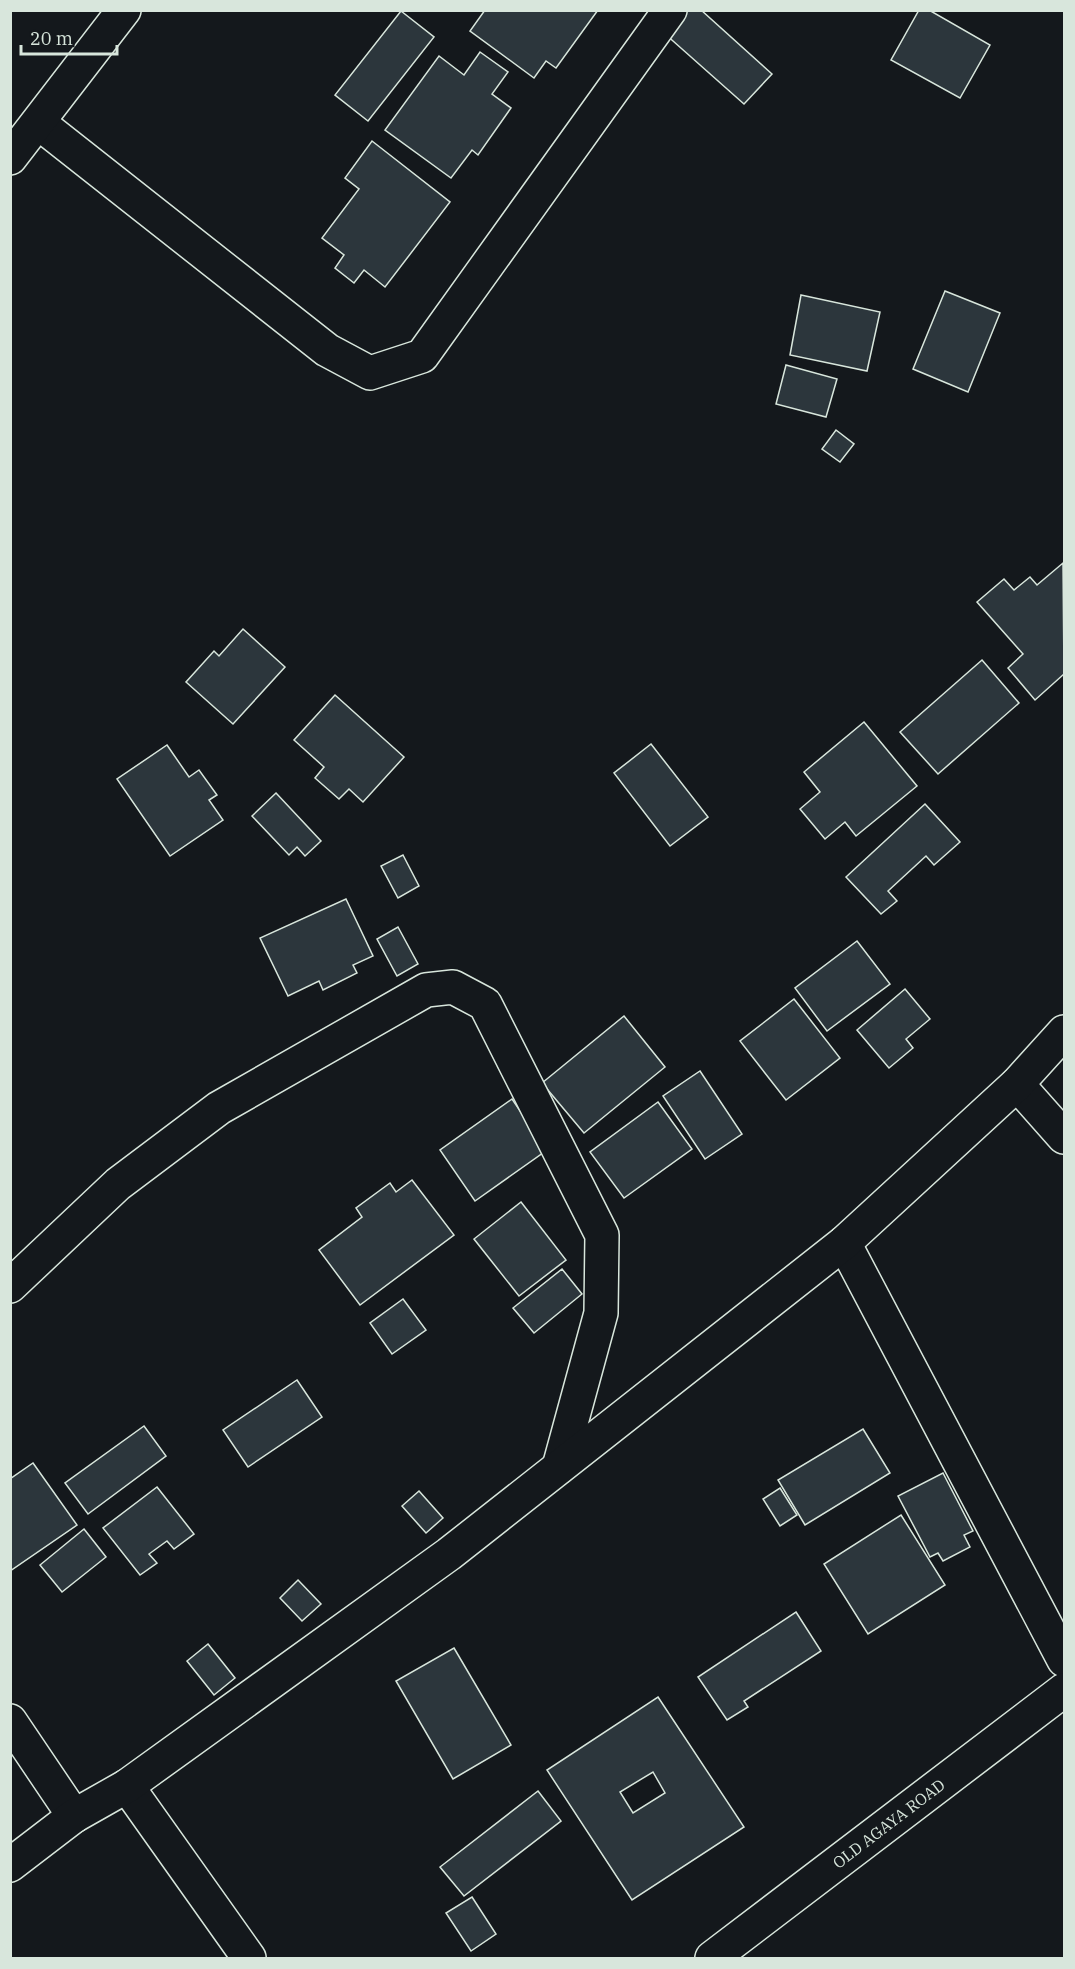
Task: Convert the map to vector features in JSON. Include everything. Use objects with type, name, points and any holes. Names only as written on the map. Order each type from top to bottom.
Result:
[{"type":"street","points":[[10,158],[124,10]]},
{"type":"street","points":[[39,123],[327,350],[370,372],[422,356],[670,10]]},
{"type":"street","points":[[10,1286],[118,1184],[219,1108],[426,990],[453,987],[485,1004],[602,1235],[601,1313],[559,1467]]},
{"type":"street","points":[[10,1865],[74,1816],[127,1786],[448,1554],[844,1243],[1017,1084],[1065,1032]]},
{"type":"street","points":[[1017,1084],[1065,1137]]},
{"type":"street","points":[[844,1243],[1065,1660]]},
{"type":"street","name":"OLD AGAYA ROAD","points":[[712,1959],[1065,1690]]},
{"type":"street","points":[[10,1721],[74,1816]]},
{"type":"street","points":[[127,1786],[249,1959]]},
{"type":"building","points":[[485,10],[598,10],[556,68],[546,61],[534,78],[470,31]]},
{"type":"building","points":[[684,10],[701,10],[772,74],[744,104],[664,33]]},
{"type":"building","points":[[919,10],[929,10],[990,45],[960,98],[891,60]]},
{"type":"building","points":[[401,11],[434,37],[368,121],[335,95]]},
{"type":"building","points":[[480,52],[508,72],[492,94],[511,108],[478,155],[472,150],[451,178],[385,130],[439,56],[464,75]]},
{"type":"building","points":[[372,141],[450,202],[385,287],[364,270],[354,283],[335,268],[344,255],[322,238],[359,189],[345,178]]},
{"type":"building","points":[[945,291],[1000,313],[968,392],[913,369]]},
{"type":"building","points":[[801,295],[880,312],[867,371],[790,355]]},
{"type":"building","points":[[786,365],[837,379],[826,417],[776,404]]},
{"type":"building","points":[[836,430],[854,444],[840,462],[822,449]]},
{"type":"building","points":[[1063,563],[1064,674],[1035,700],[1008,668],[1023,654],[977,602],[1004,579],[1014,590],[1030,577],[1037,585]]},
{"type":"building","points":[[243,629],[285,667],[233,724],[186,682],[214,651],[219,656]]},
{"type":"building","points":[[982,660],[1019,703],[938,774],[900,732]]},
{"type":"building","points":[[335,695],[404,757],[363,802],[349,789],[339,799],[315,778],[324,767],[294,740]]},
{"type":"building","points":[[864,722],[917,786],[856,836],[845,822],[825,839],[800,809],[820,792],[804,772]]},
{"type":"building","points":[[651,744],[708,817],[670,846],[614,773]]},
{"type":"building","points":[[167,745],[189,777],[199,770],[217,795],[209,800],[223,820],[170,856],[117,779]]},
{"type":"building","points":[[276,793],[321,841],[305,856],[297,847],[289,855],[252,816]]},
{"type":"building","points":[[925,804],[960,842],[934,865],[926,856],[888,891],[897,901],[881,914],[846,877]]},
{"type":"building","points":[[403,855],[419,886],[398,898],[381,866]]},
{"type":"building","points":[[346,899],[373,956],[353,965],[357,973],[323,990],[319,981],[288,996],[260,938]]},
{"type":"building","points":[[398,927],[418,964],[397,976],[377,939]]},
{"type":"building","points":[[857,941],[890,984],[827,1031],[795,988]]},
{"type":"building","points":[[905,989],[930,1019],[906,1039],[913,1048],[889,1068],[857,1030]]},
{"type":"building","points":[[794,999],[840,1058],[786,1100],[740,1041]]},
{"type":"building","points":[[624,1016],[665,1067],[584,1133],[542,1083]]},
{"type":"building","points":[[700,1071],[742,1134],[705,1159],[663,1096]]},
{"type":"building","points":[[512,1099],[547,1150],[475,1201],[440,1150]]},
{"type":"building","points":[[658,1102],[692,1149],[624,1198],[590,1152]]},
{"type":"building","points":[[412,1180],[454,1235],[360,1305],[319,1250],[362,1217],[356,1208],[390,1183],[396,1192]]},
{"type":"building","points":[[521,1202],[566,1260],[519,1296],[474,1239]]},
{"type":"building","points":[[562,1269],[582,1294],[534,1333],[513,1308]]},
{"type":"building","points":[[403,1299],[426,1330],[392,1354],[370,1323]]},
{"type":"building","points":[[297,1380],[322,1417],[248,1467],[223,1430]]},
{"type":"building","points":[[144,1426],[166,1456],[88,1514],[65,1483]]},
{"type":"building","points":[[863,1429],[890,1473],[805,1525],[778,1480]]},
{"type":"building","points":[[33,1463],[77,1525],[10,1571],[10,1479]]},
{"type":"building","points":[[943,1473],[973,1531],[964,1535],[970,1547],[943,1561],[938,1553],[930,1557],[898,1496]]},
{"type":"building","points":[[157,1487],[194,1534],[174,1549],[167,1541],[149,1554],[157,1563],[140,1575],[103,1528]]},
{"type":"building","points":[[780,1488],[797,1515],[780,1526],[763,1499]]},
{"type":"building","points":[[419,1491],[443,1518],[426,1533],[402,1506]]},
{"type":"building","points":[[901,1515],[945,1585],[868,1634],[824,1564]]},
{"type":"building","points":[[84,1529],[106,1557],[62,1592],[40,1565]]},
{"type":"building","points":[[298,1580],[321,1604],[302,1621],[280,1598]]},
{"type":"building","points":[[796,1612],[821,1651],[744,1701],[748,1707],[727,1720],[698,1677]]},
{"type":"building","points":[[208,1644],[235,1678],[214,1695],[187,1661]]},
{"type":"building","points":[[454,1648],[511,1745],[453,1779],[396,1681]]},
{"type":"building","points":[[658,1697],[744,1827],[632,1900],[547,1770]],"holes":[[[653,1772],[665,1793],[633,1813],[620,1792]]]},
{"type":"building","points":[[538,1791],[561,1821],[464,1896],[440,1867]]},
{"type":"building","points":[[472,1897],[496,1934],[471,1951],[446,1913]]}]
